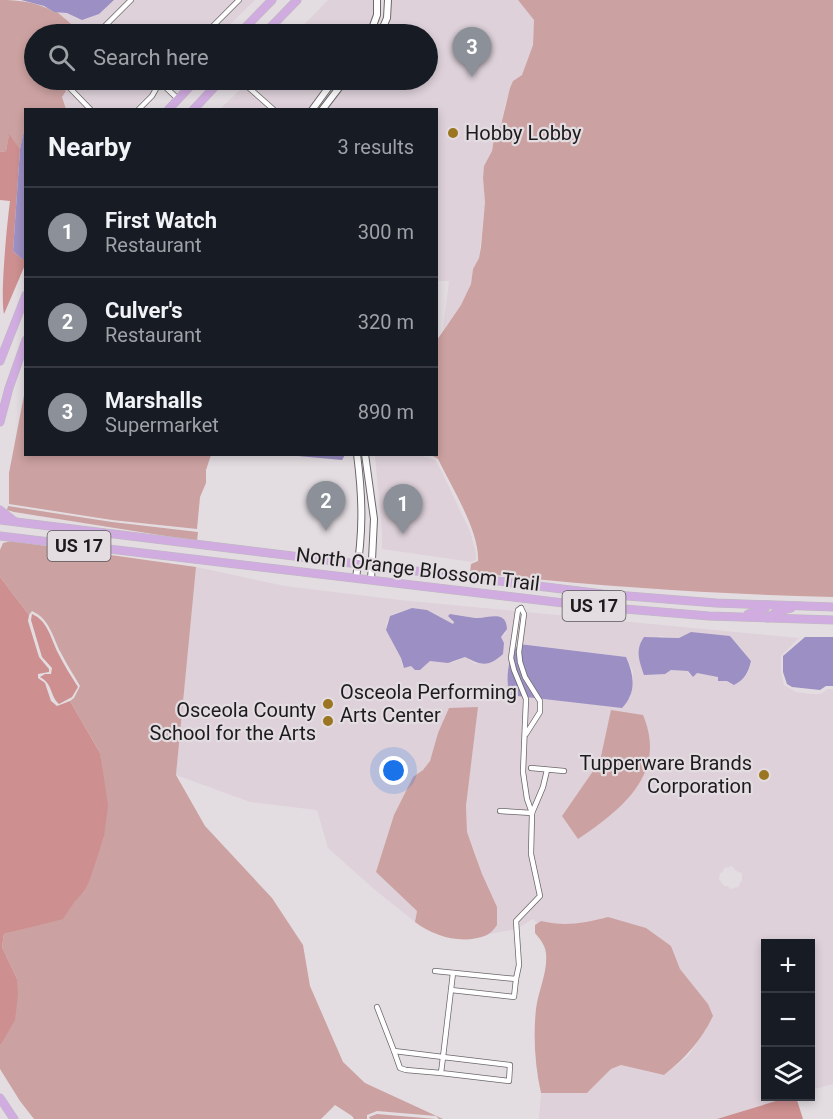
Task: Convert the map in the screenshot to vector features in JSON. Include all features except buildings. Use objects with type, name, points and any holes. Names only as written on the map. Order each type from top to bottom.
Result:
[{"type":"main road","points":[[249,24],[272,0]]},
{"type":"main road","points":[[274,24],[297,0]]},
{"type":"main road","points":[[170,108],[187,90]]},
{"type":"main road","points":[[195,108],[212,90]]},
{"type":"main road","points":[[0,361],[24,300]]},
{"type":"main road","points":[[0,422],[24,346]]},
{"type":"main road","points":[[0,510],[15,522]]},
{"type":"main road","name":"North Orange Blossom Trail","points":[[0,520],[358,565],[671,600],[833,607]]},
{"type":"main road","name":"North Orange Blossom Trail","points":[[0,536],[609,608],[729,617],[833,620]]},
{"type":"main road","points":[[526,599],[534,591],[548,587]]},
{"type":"main road","points":[[729,617],[760,612],[765,609],[765,604]]},
{"type":"main road","points":[[768,618],[778,611],[801,606]]},
{"type":"main road","points":[[0,1098],[14,1119]]},
{"type":"street","points":[[108,24],[131,0]]},
{"type":"street","points":[[215,24],[239,0]]},
{"type":"street","points":[[374,24],[377,15],[377,0]]},
{"type":"street","points":[[384,24],[388,0]]},
{"type":"street","points":[[377,15],[387,18]]},
{"type":"street","points":[[72,90],[89,108]]},
{"type":"street","points":[[140,108],[155,90]]},
{"type":"street","points":[[169,90],[178,99]]},
{"type":"street","points":[[251,90],[272,108]]},
{"type":"street","points":[[313,108],[327,90]]},
{"type":"street","points":[[324,108],[337,90]]},
{"type":"street","points":[[356,578],[362,522],[357,456]]},
{"type":"street","points":[[365,456],[375,519],[372,580]]},
{"type":"street","points":[[359,474],[367,472]]},
{"type":"street","points":[[526,734],[523,728],[525,696],[511,658],[518,610],[521,608],[524,614],[519,652],[520,662],[533,692],[540,701],[540,712],[526,734],[523,772],[527,799],[532,813]]},
{"type":"street","points":[[525,696],[528,692],[533,692]]},
{"type":"street","points":[[525,712],[528,717],[536,716]]},
{"type":"street","points":[[531,768],[564,771]]},
{"type":"street","points":[[451,990],[513,997],[519,965],[516,921],[540,896],[531,854],[532,813],[547,770]]},
{"type":"street","points":[[500,811],[532,813]]},
{"type":"street","points":[[435,971],[516,979]]},
{"type":"street","points":[[441,1073],[453,973]]},
{"type":"street","points":[[377,1007],[400,1068],[509,1081],[510,1065],[394,1051]]},
{"type":"shaded area","points":[[0,0],[14,0],[28,2],[57,12],[71,24],[24,24],[24,90],[65,90],[62,97],[66,108],[24,108],[24,131],[20,149],[9,135],[6,151],[0,152]]},
{"type":"shaded area","points":[[21,0],[114,0],[99,14],[82,20],[67,13],[54,12],[44,6]]},
{"type":"shaded area","points":[[114,0],[127,0],[103,24],[71,24],[57,12],[99,14]]},
{"type":"shaded area","points":[[135,0],[235,0],[211,24],[112,24]]},
{"type":"shaded area","points":[[243,0],[255,0],[230,24],[220,24]]},
{"type":"shaded area","points":[[328,0],[374,0],[374,15],[371,24],[305,24]]},
{"type":"shaded area","points":[[391,0],[518,0],[534,20],[533,45],[522,75],[513,81],[500,129],[484,166],[485,202],[479,258],[473,269],[471,284],[461,305],[443,330],[449,281],[438,281],[438,108],[327,108],[340,90],[438,90],[438,24],[387,24]]},
{"type":"shaded area","points":[[518,0],[833,0],[833,597],[652,589],[470,572],[471,564],[478,561],[470,523],[438,459],[433,456],[438,456],[438,339],[461,305],[471,284],[473,269],[479,258],[485,202],[484,166],[500,129],[510,88],[513,81],[522,75],[533,45],[534,20]]},
{"type":"shaded area","points":[[69,90],[86,108],[66,108],[62,97]]},
{"type":"shaded area","points":[[76,90],[151,90],[135,108],[93,108]]},
{"type":"shaded area","points":[[240,90],[248,90],[269,108],[221,108]]},
{"type":"shaded area","points":[[257,90],[323,90],[310,108],[277,108]]},
{"type":"shaded area","points":[[24,131],[24,259],[13,251],[20,149]]},
{"type":"shaded area","points":[[9,134],[20,149],[13,251],[24,259],[24,267],[4,314],[3,276],[10,201],[0,200],[0,152],[6,151]]},
{"type":"shaded area","points":[[24,395],[24,456],[211,456],[206,470],[206,483],[200,497],[197,529],[112,520],[9,504],[9,473]]},
{"type":"shaded area","points":[[298,456],[344,456],[342,460]]},
{"type":"shaded area","points":[[375,456],[422,456],[436,460],[470,531],[476,560],[472,562],[382,549]]},
{"type":"shaded area","points":[[8,506],[198,532],[197,541],[14,512],[7,510]]},
{"type":"shaded area","points":[[11,541],[196,567],[176,775],[205,826],[272,898],[303,945],[310,986],[343,1062],[365,1083],[443,1119],[436,1116],[377,1111],[367,1115],[367,1119],[354,1119],[335,1105],[321,1119],[34,1119],[20,1101],[0,1069],[0,1046],[6,1034],[17,979],[2,947],[4,934],[63,918],[75,900],[84,892],[104,837],[100,753],[70,701],[80,686],[47,624],[32,611],[29,615],[0,577],[0,550],[3,543]]},
{"type":"shaded area","points":[[196,567],[285,586],[400,600],[799,638],[781,656],[784,685],[796,692],[810,694],[820,694],[833,689],[833,1084],[815,1089],[815,939],[761,939],[761,1101],[776,1101],[717,1119],[539,1119],[541,1093],[587,1093],[611,1069],[621,1065],[664,1075],[688,1056],[706,1030],[708,1004],[680,969],[671,946],[608,917],[586,923],[559,926],[541,921],[538,924],[533,919],[517,929],[489,934],[497,925],[467,832],[466,806],[478,707],[438,733],[430,761],[413,777],[394,815],[376,872],[417,911],[415,922],[328,848],[317,810],[250,802],[176,775]],"holes":[[[412,608],[427,610],[453,624],[452,614],[475,618],[499,616],[506,633],[501,637],[504,643],[476,664],[465,657],[454,662],[430,661],[420,670],[411,666],[402,666],[401,658],[386,630],[387,622],[395,613]],[[659,636],[679,638],[730,636],[751,661],[748,673],[742,680],[697,673],[690,675],[688,671],[671,670],[665,674],[652,673]],[[520,644],[626,657],[633,671],[630,698]],[[600,761],[578,839],[562,816]],[[732,866],[736,871],[742,873],[742,880],[738,887],[730,889],[724,886],[719,879],[724,868]]]},
{"type":"shaded area","points":[[0,577],[29,615],[28,621],[39,657],[49,669],[49,672],[38,674],[38,678],[45,683],[51,701],[57,706],[70,701],[100,753],[108,805],[104,837],[90,879],[84,892],[63,919],[4,934],[2,947],[17,979],[18,995],[15,1020],[0,1046]]},
{"type":"shaded area","points":[[412,608],[427,610],[453,624],[454,622],[448,616],[450,614],[475,618],[500,617],[506,623],[507,629],[501,637],[504,643],[503,654],[493,662],[484,664],[465,657],[448,663],[430,661],[420,670],[415,670],[411,666],[404,668],[386,630],[390,616]]},
{"type":"shaded area","points":[[32,614],[42,621],[78,687],[72,697],[59,704],[50,687],[40,677],[51,674],[52,668],[42,657],[31,620]]},
{"type":"shaded area","points":[[691,632],[730,636],[751,661],[743,678],[734,685],[727,681],[718,681],[718,677],[697,673],[693,677],[688,671],[671,670],[665,674],[644,675],[639,660],[639,651],[644,637],[679,638]]},
{"type":"shaded area","points":[[805,637],[833,637],[833,686],[826,686],[820,690],[792,687],[787,684],[783,672],[783,656]]},
{"type":"shaded area","points":[[519,644],[626,657],[633,683],[627,702],[622,708],[509,695],[508,668]]},
{"type":"shaded area","points":[[478,707],[466,806],[467,832],[497,907],[497,925],[487,935],[459,939],[431,932],[415,922],[417,911],[376,872],[394,815],[413,777],[430,761],[438,733],[449,708]]},
{"type":"shaded area","points":[[611,710],[643,715],[649,736],[649,755],[645,773],[624,803],[578,839],[562,816],[600,761]]},
{"type":"shaded area","points":[[608,917],[646,928],[671,946],[680,969],[708,1004],[713,1016],[692,1049],[664,1075],[621,1065],[611,1069],[587,1093],[541,1093],[536,1062],[535,1030],[537,1002],[546,967],[546,953],[535,933],[535,925],[541,921],[575,924]]},
{"type":"shaded area","points":[[776,1101],[797,1101],[803,1119],[717,1119]]},
{"type":"shaded area","points":[[377,1114],[436,1119],[370,1119],[369,1117]]},
{"type":"place","name":"Marshalls","points":[[472,77]]},
{"type":"place","name":"Hobby Lobby","points":[[453,133]]},
{"type":"place","name":"Culver's","points":[[326,531]]},
{"type":"place","name":"First Watch","points":[[403,534]]},
{"type":"place","name":"Osceola Performing Arts Center","points":[[328,704]]},
{"type":"place","name":"Osceola County School for the Arts","points":[[328,721]]},
{"type":"place","name":"Tupperware Brands Corporation","points":[[764,775]]}]
